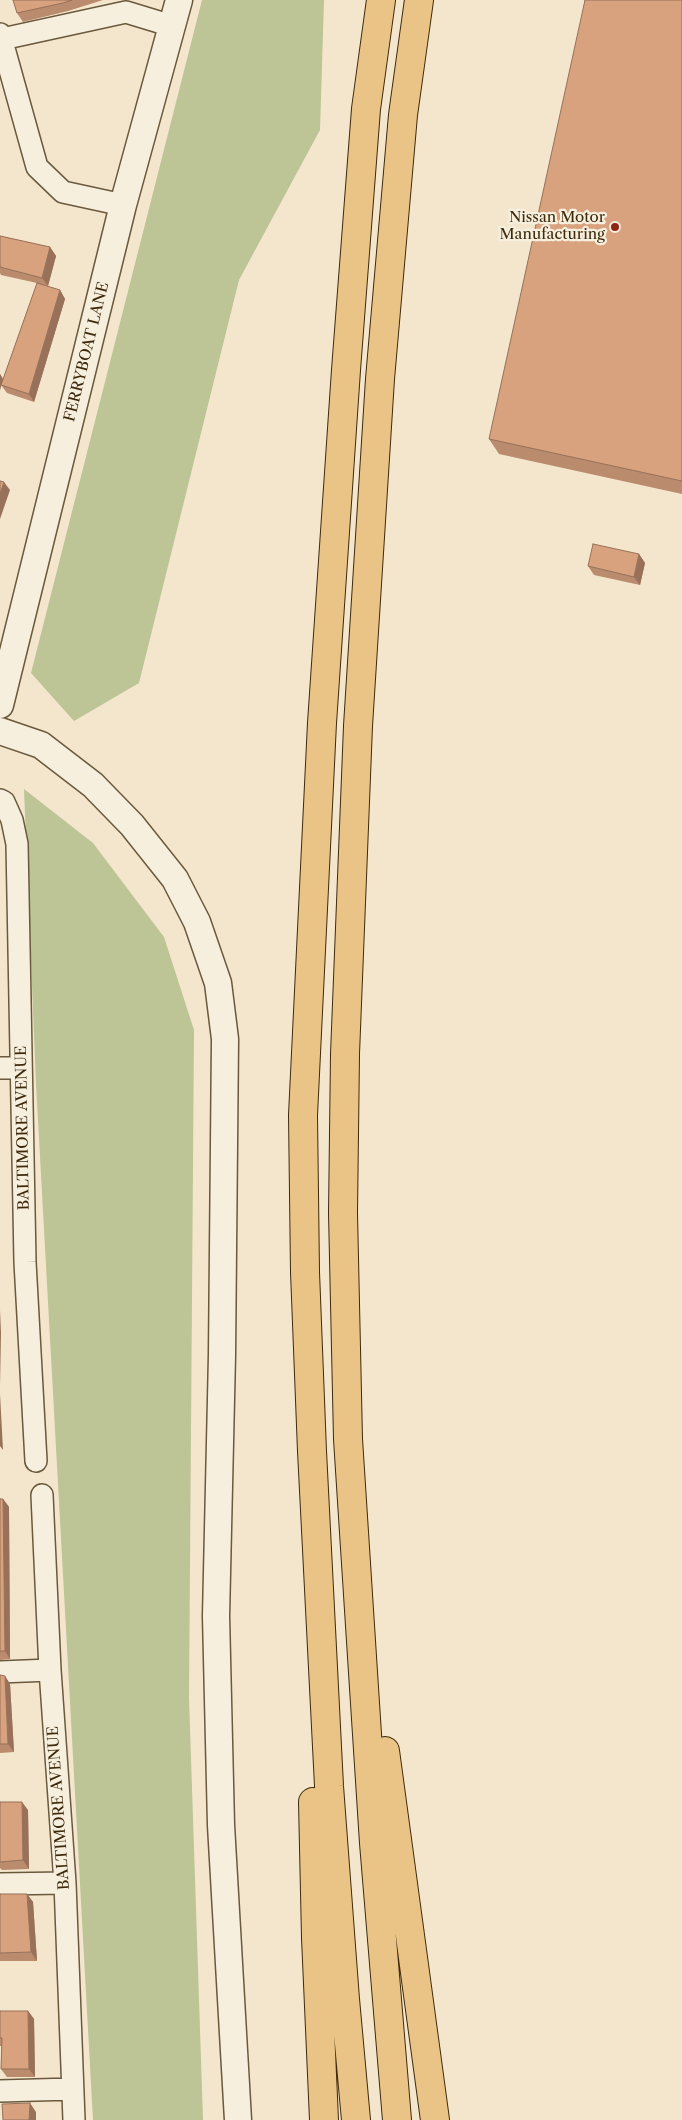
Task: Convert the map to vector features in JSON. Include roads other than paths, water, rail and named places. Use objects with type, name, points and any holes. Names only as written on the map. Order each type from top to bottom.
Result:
[{"type":"highway","points":[[356,2120],[329,1786],[305,1272],[304,1105],[322,723],[366,109],[381,0]]},
{"type":"highway","points":[[397,2120],[374,1843],[348,1439],[343,1213],[345,1054],[358,726],[381,369],[403,115],[420,0]]},
{"type":"highway","points":[[348,1439],[398,1854],[435,2120]]},
{"type":"highway","points":[[320,1592],[312,1765],[316,1938],[324,2120]]},
{"type":"street","name":"FERRYBOAT LANE","points":[[0,705],[123,205],[179,0]]},
{"type":"street","points":[[123,205],[63,192],[37,167],[1,36],[126,12],[172,26]]},
{"type":"street","points":[[0,731],[41,745],[92,786],[132,825],[175,879],[197,922],[218,983],[225,1049],[222,1355],[216,1616],[221,1825],[238,2120]]},
{"type":"street","name":"BALTIMORE AVENUE","points":[[0,800],[4,802],[12,820],[18,844],[25,1262],[36,1462]]},
{"type":"street","points":[[0,1068],[21,1068]]},
{"type":"street","name":"BALTIMORE AVENUE","points":[[42,1495],[50,1670],[65,1883],[74,2120]]},
{"type":"street","points":[[0,1672],[50,1670]]},
{"type":"street","points":[[0,1884],[65,1883]]},
{"type":"street","points":[[0,2091],[72,2089]]},
{"type":"place","name":"Nissan Motor Manufacturing","points":[[615,227]]}]
